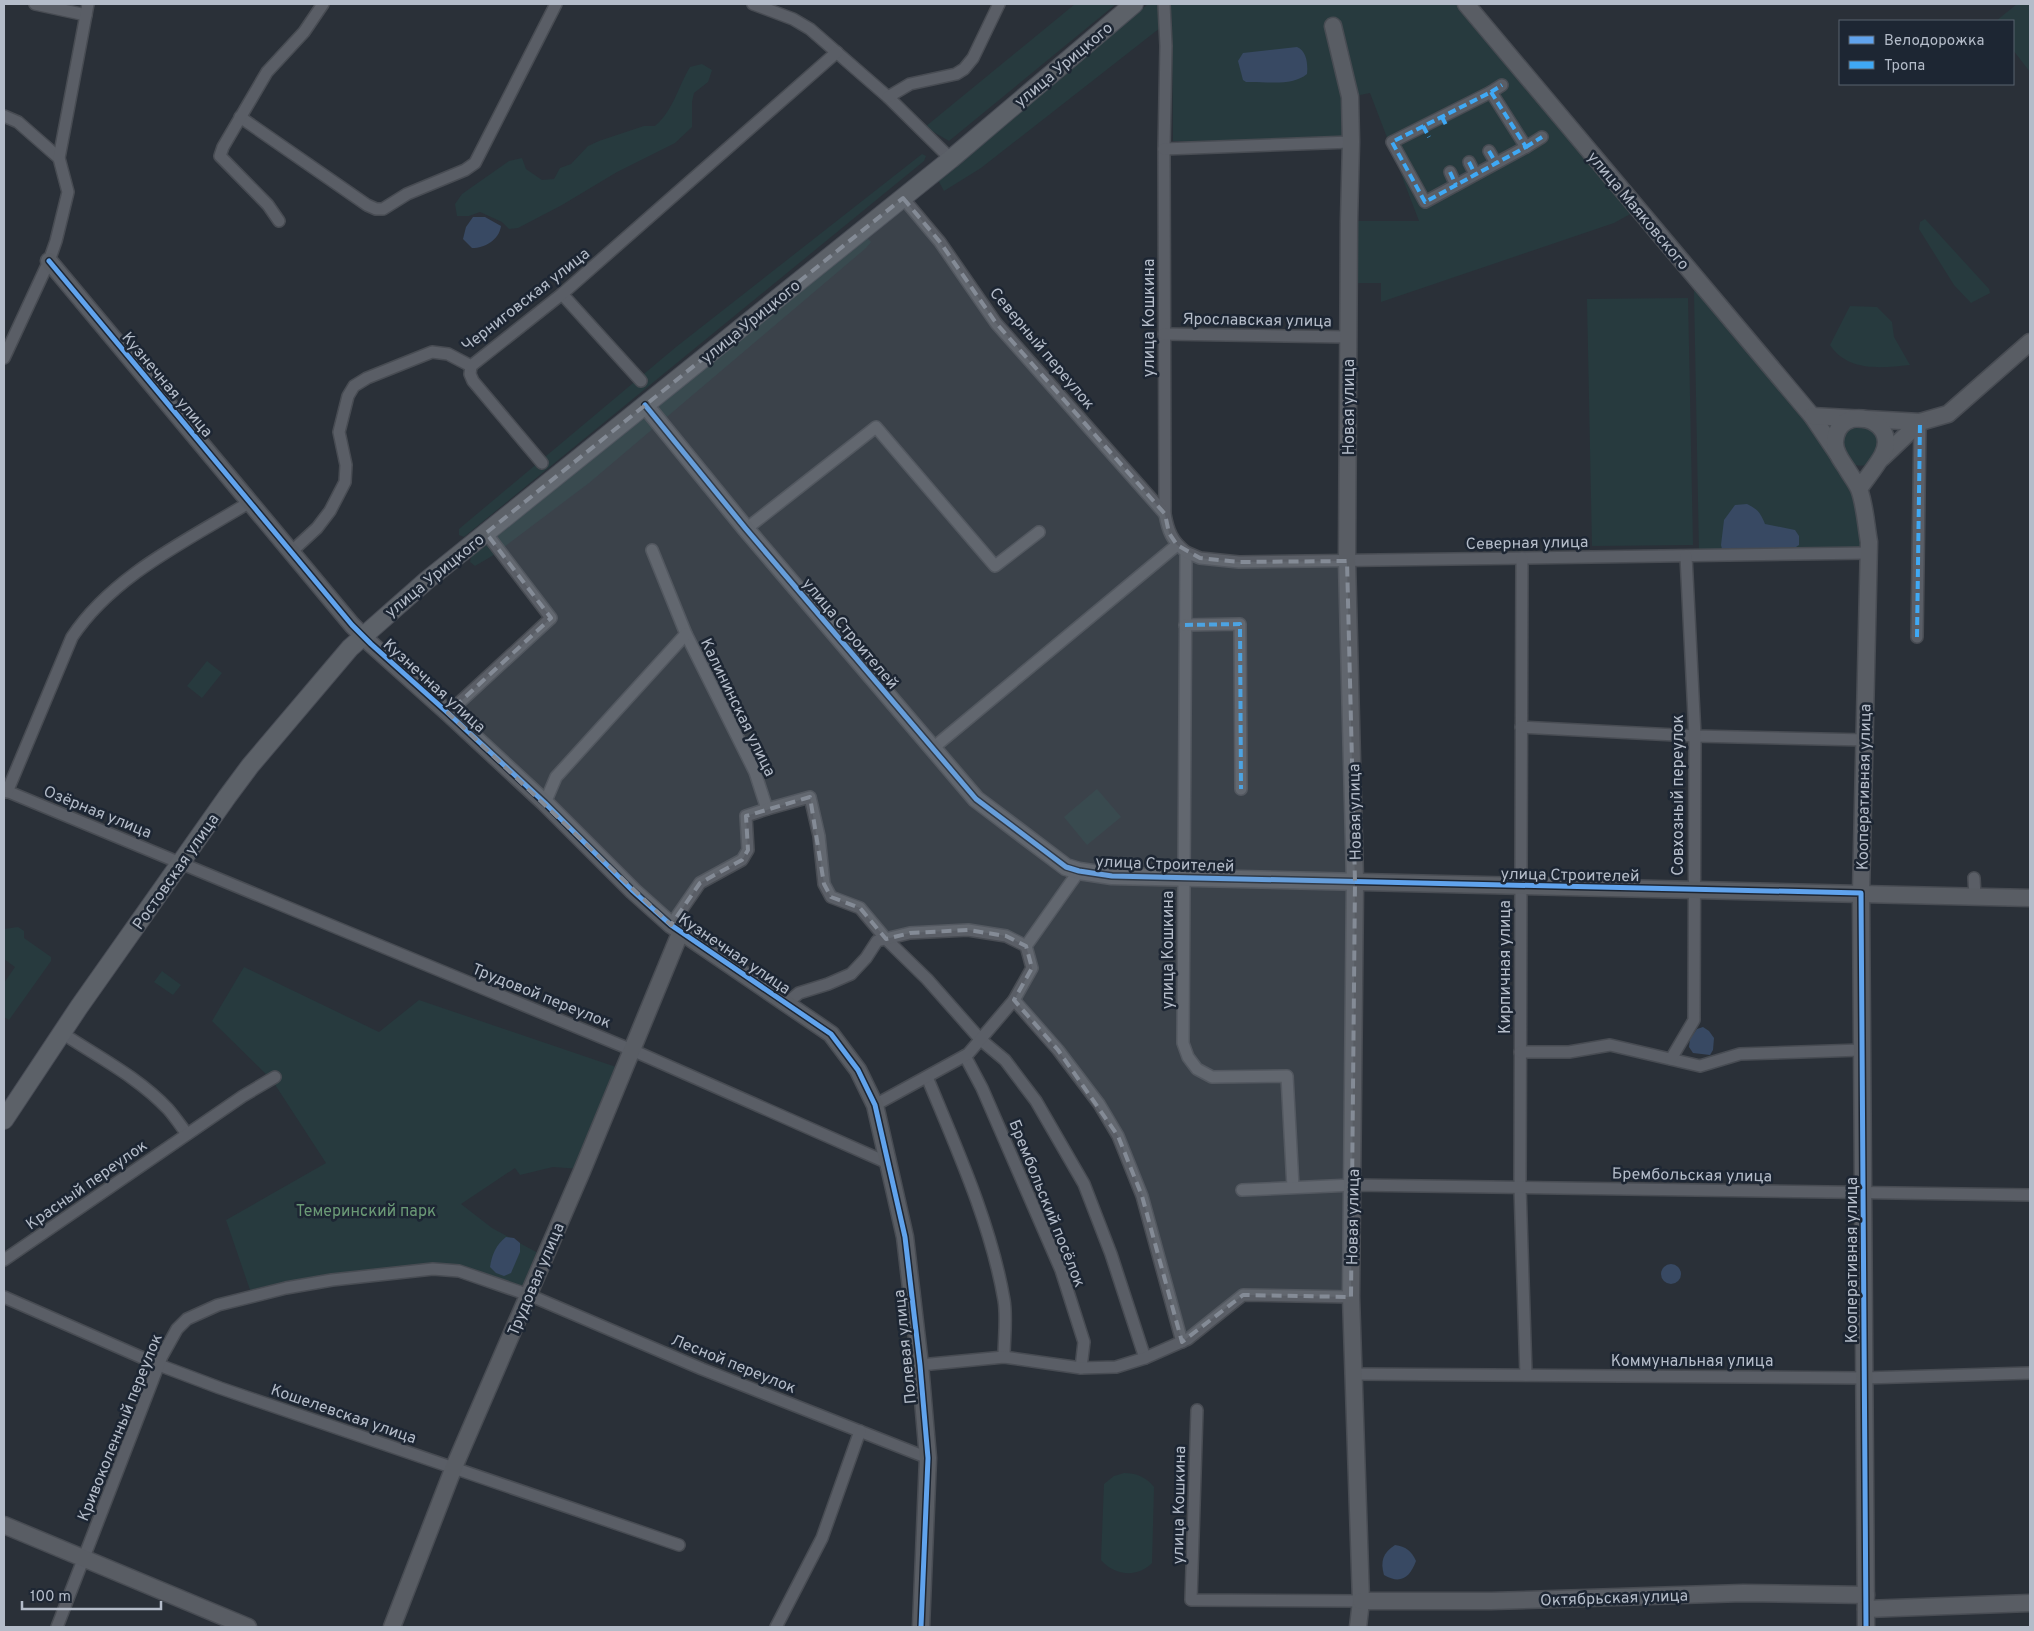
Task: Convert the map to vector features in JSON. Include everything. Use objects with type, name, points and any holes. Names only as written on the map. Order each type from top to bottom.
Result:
[{"type":"main road","name":"улица Урицкого","points":[[363,635],[426,581],[951,159],[1134,4]]},
{"type":"main road","name":"Ростовская улица","points":[[5,1114],[250,766],[320,682],[363,635]]},
{"type":"street","points":[[4,358],[49,261],[68,192],[59,158],[87,9],[34,4]]},
{"type":"street","points":[[278,221],[268,205],[220,156],[223,146],[267,72],[304,32],[323,4]]},
{"type":"street","points":[[240,117],[367,205],[376,209],[383,209],[407,194],[465,170],[475,163],[556,4]]},
{"type":"street","points":[[753,4],[793,19],[810,29],[888,97],[951,159]]},
{"type":"street","points":[[888,97],[910,84],[956,74],[964,69],[973,58],[999,4]]},
{"type":"street","name":"улица Кошкина","points":[[1164,4],[1166,46],[1164,149],[1165,514],[1169,533],[1181,548],[1185,625],[1183,1043],[1188,1057],[1197,1069],[1212,1077],[1287,1076],[1293,1187]]},
{"type":"street","name":"улица Маяковского","points":[[1466,4],[1812,416],[1837,453]]},
{"type":"street","name":"Новая улица","points":[[1333,26],[1350,97],[1349,110],[1352,142],[1348,338],[1347,561],[1355,882],[1351,1298],[1361,1601],[1358,1627]]},
{"type":"street","name":"Черниговская улица","points":[[291,552],[317,528],[330,511],[346,482],[346,465],[339,432],[348,396],[354,386],[367,378],[432,352],[448,354],[461,359],[470,366],[562,294],[836,52]]},
{"type":"street","points":[[1502,85],[1445,122],[1423,126],[1392,142],[1425,202],[1542,137]]},
{"type":"street","points":[[1491,92],[1526,147]]},
{"type":"street","points":[[4,116],[18,122],[59,158]]},
{"type":"street","points":[[1423,126],[1429,137]]},
{"type":"street","points":[[1164,149],[1352,142]]},
{"type":"street","points":[[1489,151],[1496,163]]},
{"type":"street","points":[[1468,162],[1475,174]]},
{"type":"street","points":[[1450,172],[1456,185]]},
{"type":"street","name":"Северный переулок","points":[[903,198],[940,242],[996,323],[1165,514]]},
{"type":"street","name":"Кузнечная улица","points":[[49,261],[291,552],[363,635],[544,803],[633,891],[676,928],[831,1034],[858,1070]]},
{"type":"street","points":[[562,294],[642,381]]},
{"type":"street","name":"Ярославская улица","points":[[1164,334],[1348,338]]},
{"type":"street","points":[[1812,416],[1920,422],[1948,414],[2030,342]]},
{"type":"street","points":[[470,366],[473,382],[542,463]]},
{"type":"street","name":"улица Строителей","points":[[645,405],[746,530],[976,799],[1063,866],[1079,872],[1112,876],[2030,898]]},
{"type":"street","points":[[1855,418],[1866,418],[1881,428],[1886,444],[1883,454],[1859,489],[1837,453],[1835,442],[1838,431],[1845,423],[1855,418]]},
{"type":"street","points":[[1837,453],[1844,463],[1854,468],[1867,468],[1876,464],[1920,422]]},
{"type":"street","points":[[1917,637],[1920,422]]},
{"type":"street","points":[[746,530],[876,427],[995,566],[1039,532]]},
{"type":"street","name":"Кооперативная улица","points":[[1859,489],[1869,542],[1861,893],[1866,1627]]},
{"type":"street","points":[[6,791],[72,637],[82,622],[103,598],[138,571],[250,502]]},
{"type":"street","points":[[448,712],[551,618],[486,533]]},
{"type":"street","points":[[933,748],[1181,548]]},
{"type":"street","name":"Северная улица","points":[[1181,548],[1200,558],[1239,562],[1869,553]]},
{"type":"street","name":"Калининская улица","points":[[652,550],[686,634],[755,772],[767,809]]},
{"type":"street","name":"Совхозный переулок","points":[[1671,1058],[1694,1020],[1695,736],[1686,556]]},
{"type":"street","name":"Кирпичная улица","points":[[1522,558],[1520,1187],[1526,1375]]},
{"type":"street","points":[[1185,625],[1240,624],[1241,789]]},
{"type":"street","points":[[544,803],[556,777],[686,634]]},
{"type":"street","points":[[1521,727],[1695,736],[1864,740]]},
{"type":"street","name":"Озёрная улица","points":[[6,791],[180,863]]},
{"type":"street","points":[[676,928],[700,883],[742,860],[748,850],[746,816],[810,797],[819,836],[824,884],[831,897],[860,908],[886,939],[927,979],[981,1040]]},
{"type":"street","name":"Трудовой переулок","points":[[180,863],[632,1050],[888,1162]]},
{"type":"street","points":[[1026,946],[1079,872]]},
{"type":"street","points":[[1974,878],[1975,897]]},
{"type":"street","name":"Трудовая улица","points":[[392,1627],[454,1468],[632,1050],[676,928]]},
{"type":"street","points":[[787,1003],[799,993],[851,974],[866,958],[877,941],[910,933],[968,930],[1006,936],[1026,946],[1032,968],[1014,1000],[981,1040],[965,1056],[875,1105]]},
{"type":"street","points":[[1014,1000],[1058,1050],[1099,1104],[1118,1136],[1142,1196],[1182,1342]]},
{"type":"street","points":[[62,1034],[111,1063],[140,1085],[168,1109],[187,1134]]},
{"type":"street","name":"Брембольский посёлок","points":[[981,1040],[1005,1060],[1036,1100],[1084,1184],[1111,1254],[1145,1358]]},
{"type":"street","points":[[1520,1052],[1569,1052],[1610,1045],[1700,1066],[1740,1054],[1861,1050]]},
{"type":"street","name":"Брембольский посёлок","points":[[965,1056],[982,1088],[1061,1270],[1084,1342],[1081,1368]]},
{"type":"street","name":"Полевая улица","points":[[858,1070],[875,1105],[905,1237],[920,1365],[928,1458],[921,1627]]},
{"type":"street","name":"Красный переулок","points":[[4,1260],[187,1134],[275,1077]]},
{"type":"street","points":[[927,1077],[961,1159],[987,1234],[1004,1302],[1004,1358]]},
{"type":"street","name":"Брембольская улица","points":[[1242,1190],[1353,1185],[2030,1195]]},
{"type":"street","name":"Кривоколенный переулок","points":[[57,1627],[166,1346],[177,1329],[187,1319],[218,1305],[286,1288],[371,1274],[433,1269],[459,1271],[529,1295]]},
{"type":"street","name":"Лесной переулок","points":[[529,1295],[694,1366],[928,1458]]},
{"type":"street","points":[[920,1365],[1004,1358],[1081,1368],[1116,1367],[1145,1358],[1188,1339],[1243,1295],[1351,1298]]},
{"type":"street","name":"Кошелевская улица","points":[[4,1297],[159,1365],[229,1391],[679,1545]]},
{"type":"street","name":"Коммунальная улица","points":[[1354,1374],[1864,1378],[2030,1373]]},
{"type":"street","name":"улица Кошкина","points":[[1197,1410],[1191,1600],[1361,1601]]},
{"type":"street","points":[[776,1627],[822,1538],[860,1431]]},
{"type":"street","points":[[4,1525],[248,1627]]},
{"type":"street","name":"Октябрьская улица","points":[[1361,1601],[1491,1601],[1743,1593],[1866,1602],[2030,1603]]},
{"type":"highlighted area","points":[[903,198],[940,242],[996,323],[1165,514],[1169,533],[1177,545],[1200,558],[1239,562],[1347,561],[1355,882],[1351,1297],[1243,1295],[1182,1342],[1142,1196],[1118,1136],[1058,1050],[1014,1000],[1032,968],[1026,946],[1006,936],[968,930],[910,933],[886,939],[860,908],[831,897],[824,884],[810,797],[746,816],[748,850],[742,860],[700,883],[671,925],[448,713],[551,618],[486,533]]},
{"type":"green space","points":[[1075,4],[1116,4],[949,141],[925,127]]},
{"type":"green space","points":[[1148,4],[1158,4],[1160,28],[981,168],[944,191],[938,180]]},
{"type":"green space","points":[[1170,4],[1458,4],[1556,119],[1632,213],[1614,223],[1381,302],[1381,283],[1349,283],[1349,221],[1419,221],[1370,93],[1350,97],[1349,140],[1173,141],[1172,21]]},
{"type":"green space","points":[[2017,4],[2030,4],[2030,72],[2014,51],[2014,20],[1997,20]]},
{"type":"green space","points":[[702,64],[712,70],[708,82],[694,93],[692,127],[675,143],[617,172],[562,205],[518,228],[509,229],[502,222],[480,212],[469,216],[457,216],[455,204],[462,194],[509,161],[522,158],[526,169],[542,180],[554,179],[560,168],[571,164],[588,146],[644,126],[655,126],[671,106],[690,67]]},
{"type":"green space","points":[[922,154],[926,156],[924,161],[464,537],[459,535],[459,529],[676,347]]},
{"type":"green space","points":[[1925,219],[1989,289],[1990,293],[1971,303],[1954,285],[1919,229],[1920,222]]},
{"type":"green space","points":[[867,238],[871,242],[866,248],[589,483],[492,556],[475,566],[470,562],[471,557],[660,405],[858,240]]},
{"type":"green space","points":[[1694,291],[1703,291],[1809,418],[1856,490],[1865,550],[1699,553]]},
{"type":"green space","points":[[1688,298],[1693,545],[1592,546],[1587,299]]},
{"type":"green space","points":[[1850,306],[1877,307],[1892,322],[1894,337],[1910,365],[1866,366],[1846,360],[1837,354],[1830,345]]},
{"type":"green space","points":[[1855,420],[1881,432],[1875,462],[1867,465],[1860,466],[1844,461],[1840,431]]},
{"type":"green space","points":[[207,661],[222,673],[202,698],[187,686]]},
{"type":"green space","points":[[1097,789],[1121,817],[1087,845],[1064,817]]},
{"type":"green space","points":[[18,927],[24,931],[24,938],[51,957],[51,961],[9,1020],[4,1017],[4,983],[15,967],[4,959],[4,929]]},
{"type":"green space","name":"Темеринский парк","points":[[244,967],[379,1032],[419,1000],[622,1069],[580,1169],[553,1167],[520,1175],[515,1168],[461,1204],[492,1228],[538,1253],[522,1287],[470,1268],[451,1265],[299,1280],[250,1290],[226,1220],[326,1163],[272,1080],[212,1021]]},
{"type":"green space","points":[[162,971],[181,985],[173,995],[154,982]]},
{"type":"green space","points":[[1124,1473],[1140,1476],[1154,1487],[1152,1563],[1146,1568],[1133,1573],[1119,1572],[1101,1560],[1104,1484],[1114,1476]]},
{"type":"water","points":[[1297,47],[1305,55],[1307,63],[1307,74],[1301,78],[1286,82],[1246,82],[1243,80],[1238,61],[1243,53]]},
{"type":"water","points":[[473,217],[485,217],[501,226],[494,239],[482,247],[472,248],[463,239],[466,227]]},
{"type":"water","points":[[1747,504],[1759,512],[1765,524],[1795,530],[1799,536],[1799,545],[1789,548],[1722,549],[1724,520],[1735,505]]},
{"type":"water","points":[[1703,1027],[1714,1038],[1713,1050],[1710,1055],[1693,1053],[1689,1047],[1690,1039],[1697,1029]]},
{"type":"water","points":[[506,1237],[514,1238],[520,1243],[520,1252],[511,1273],[504,1276],[496,1273],[490,1267],[495,1250]]},
{"type":"water","points":[[1667,1264],[1675,1264],[1681,1270],[1681,1278],[1675,1284],[1667,1284],[1661,1278],[1661,1270]]},
{"type":"water","points":[[1395,1545],[1408,1550],[1416,1561],[1408,1575],[1400,1579],[1384,1575],[1383,1570],[1385,1554]]},
{"type":"marked path","points":[[1491,92],[1502,85]]},
{"type":"marked path","points":[[1491,92],[1526,147],[1425,202],[1392,142],[1491,92]]},
{"type":"marked path","points":[[1442,117],[1447,127]]},
{"type":"marked path","points":[[1423,126],[1429,137]]},
{"type":"marked path","points":[[1526,147],[1542,137]]},
{"type":"marked path","points":[[1489,151],[1496,163]]},
{"type":"marked path","points":[[1469,162],[1475,174]]},
{"type":"marked path","points":[[1450,172],[1456,185]]},
{"type":"marked path","points":[[1917,637],[1920,422]]},
{"type":"marked path","points":[[1185,625],[1240,624],[1241,789]]},
{"type":"cycle path","points":[[49,261],[352,625],[545,803],[633,891],[671,925],[831,1034],[858,1070],[875,1105],[905,1237],[920,1365],[928,1458],[921,1627]]},
{"type":"cycle path","points":[[645,405],[746,529],[976,799],[1066,867],[1112,876],[1861,893],[1866,1627]]}]
